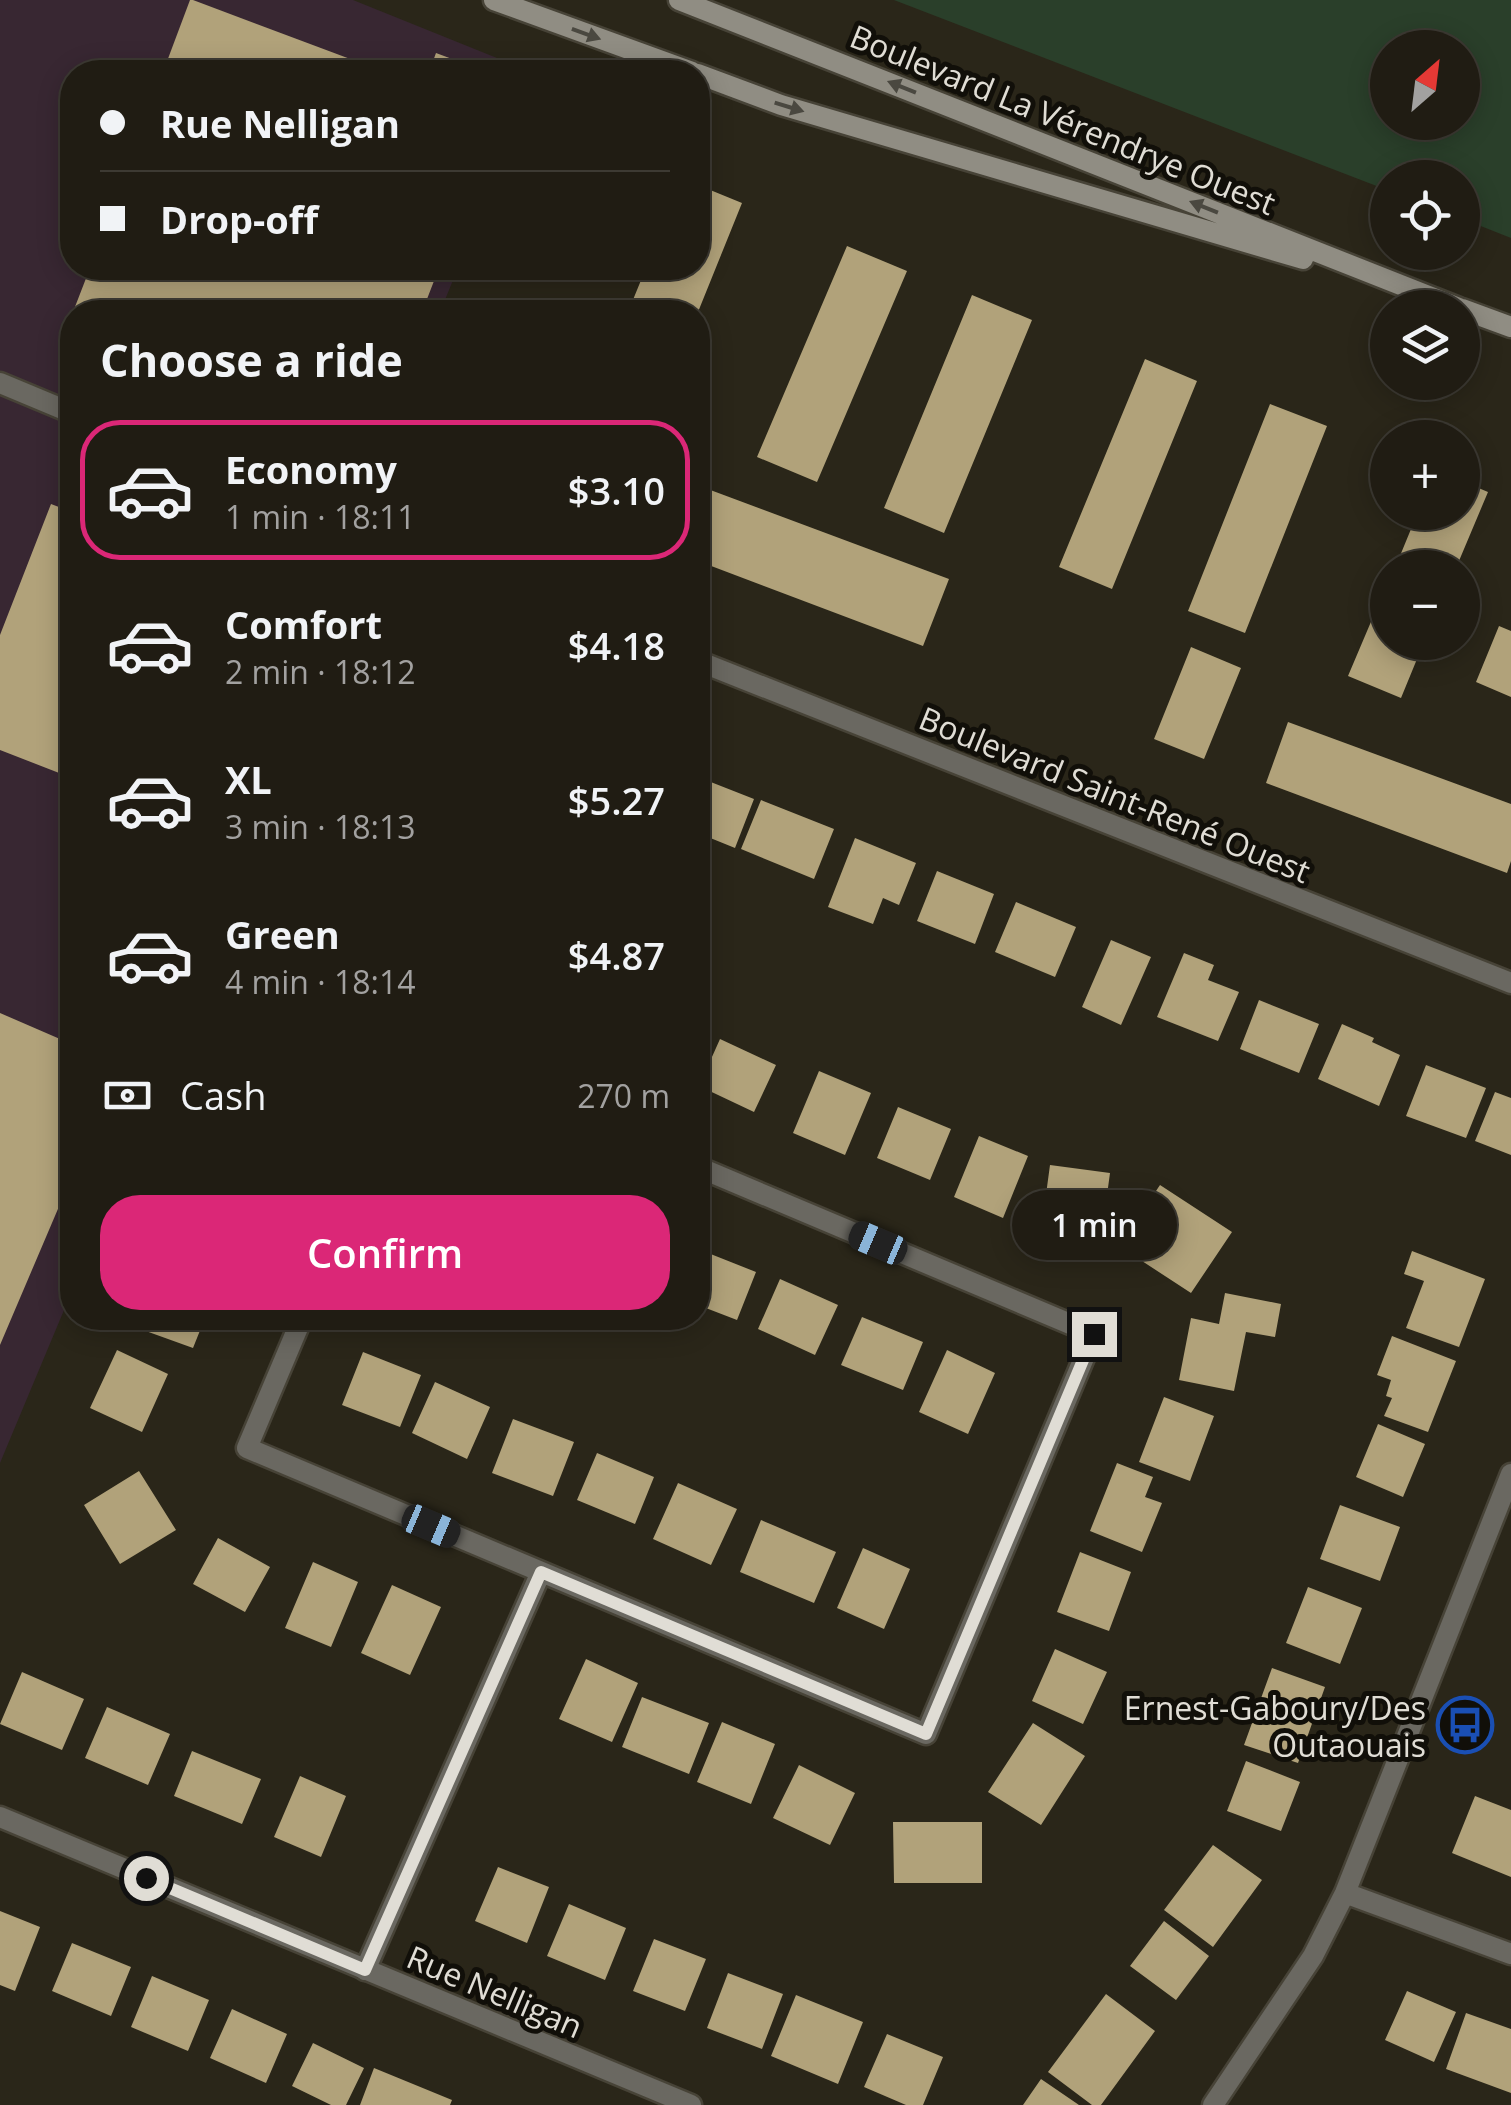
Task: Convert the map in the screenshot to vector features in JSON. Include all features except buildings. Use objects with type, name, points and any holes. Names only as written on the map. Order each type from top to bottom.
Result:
[{"type":"main road","name":"Boulevard La Vérendrye Ouest","points":[[494,0],[657,60]]},
{"type":"main road","name":"Boulevard La Vérendrye Ouest","points":[[679,0],[1411,290]]},
{"type":"main road","name":"Boulevard La Vérendrye Ouest","points":[[710,79],[782,105],[1407,290]]},
{"type":"main road","name":"Boulevard La Vérendrye Ouest","points":[[1480,315],[1511,327]]},
{"type":"street","points":[[0,383],[60,408]]},
{"type":"street","name":"Boulevard Saint-René Ouest","points":[[710,666],[1511,983]]},
{"type":"street","points":[[297,1330],[248,1448],[926,1734],[1094,1334],[710,1172]]},
{"type":"street","points":[[1213,2105],[1313,1956],[1346,1893],[1511,1474]]},
{"type":"street","points":[[365,1970],[541,1572]]},
{"type":"street","name":"Rue Nelligan","points":[[0,1818],[690,2105]]},
{"type":"street","points":[[1346,1893],[1511,1954]]},
{"type":"shaded area","points":[[0,0],[353,0],[502,60],[60,60],[60,280],[453,280],[445,300],[60,300],[60,1320],[0,1463]]},
{"type":"green space","points":[[894,0],[1511,0],[1511,238],[1480,226],[1480,160],[1370,160],[1370,183]]},
{"type":"place","name":"Ernest-Gaboury/Des Outaouais","points":[[1465,1725]]},
{"type":"route","points":[[146,1878],[365,1970],[541,1572],[926,1734],[1094,1334]]}]
